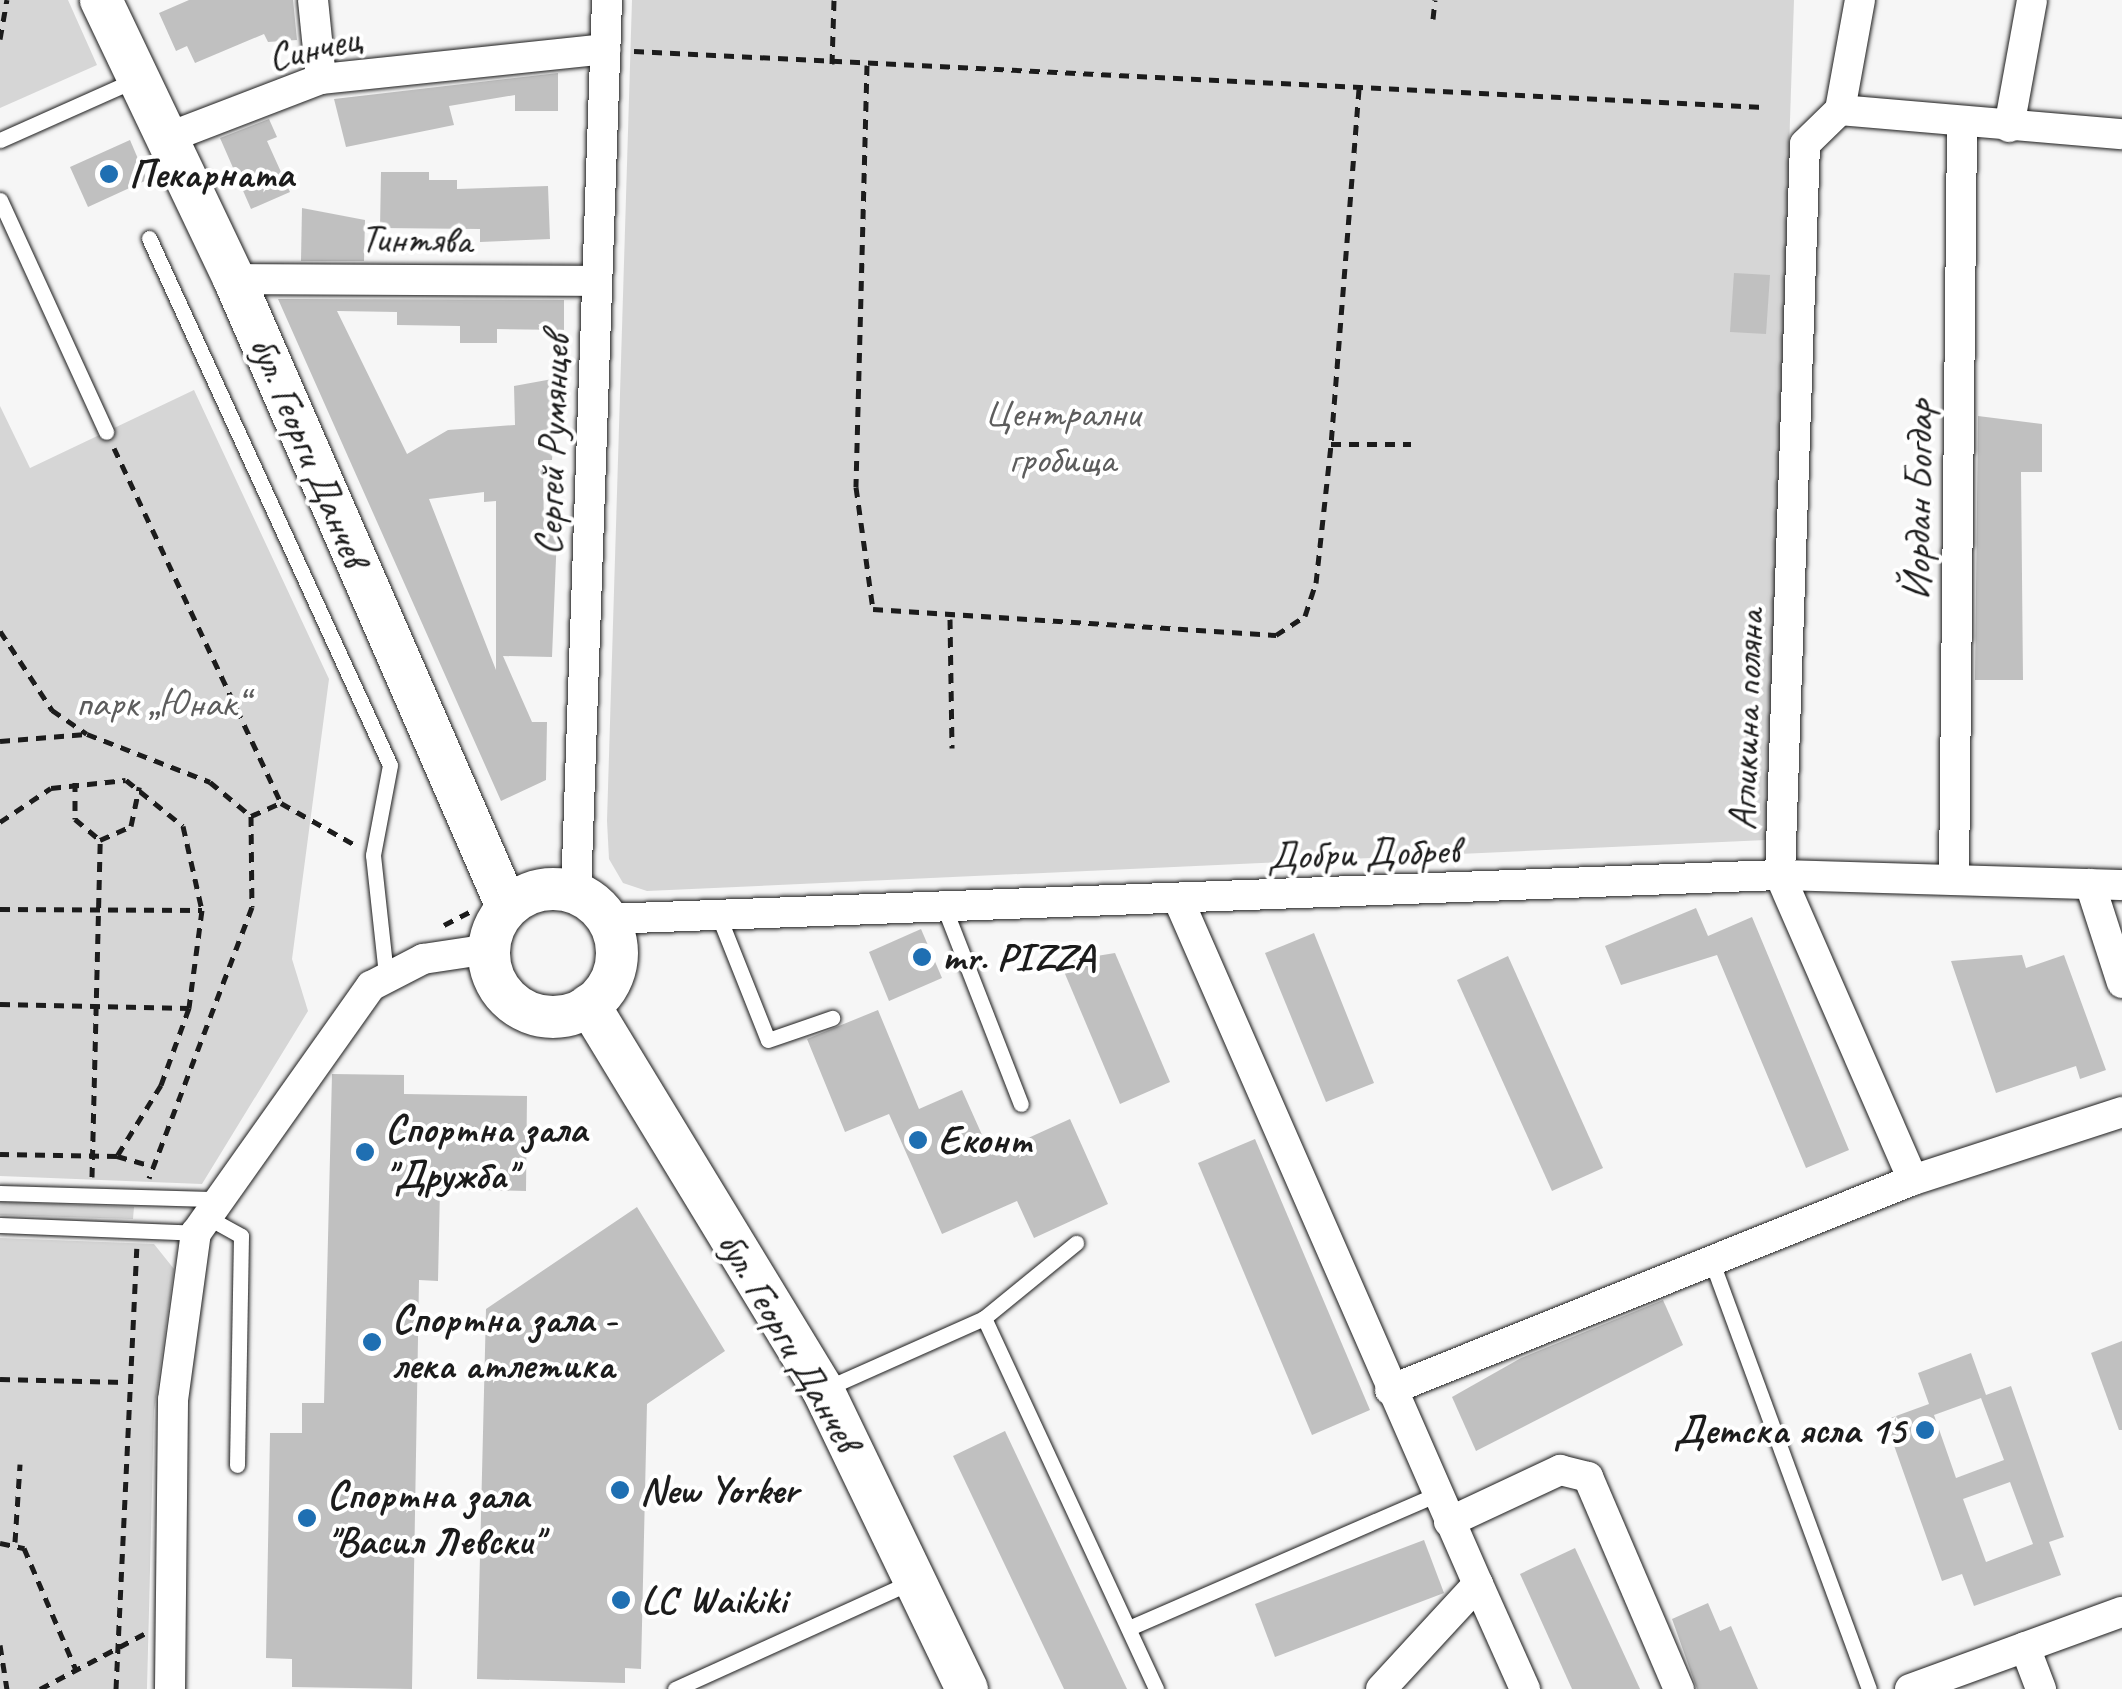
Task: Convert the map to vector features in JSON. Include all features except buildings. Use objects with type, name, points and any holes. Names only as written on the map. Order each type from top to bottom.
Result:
[{"type":"main road","name":"бул. Георги Данчев","points":[[100,0],[234,279],[508,908]]},
{"type":"main road","points":[[534,891],[592,906],[615,966],[589,1005],[561,1016],[522,1009],[494,979],[489,949],[508,908],[534,891]]},
{"type":"main road","name":"бул. Георги Данчев","points":[[589,1005],[823,1390],[967,1689]]},
{"type":"street","points":[[313,0],[321,79]]},
{"type":"street","name":"Сергей Румянцев","points":[[592,906],[598,281],[606,0]]},
{"type":"street","points":[[1860,0],[1840,110],[2122,134]]},
{"type":"street","points":[[2009,127],[2032,0]]},
{"type":"street","name":"Синчец","points":[[167,138],[321,79],[605,49]]},
{"type":"street","name":"Агликина поляна","points":[[1840,110],[1806,144],[1780,875],[1913,1180]]},
{"type":"street","name":"Йордан Богдар","points":[[1954,879],[1962,123]]},
{"type":"street","name":"Тинтява","points":[[234,279],[598,281]]},
{"type":"street","name":"Добри Добрев","points":[[592,906],[719,918],[946,912],[1780,875],[2122,885]]},
{"type":"street","points":[[2090,884],[2122,984]]},
{"type":"street","points":[[1179,900],[1390,1390],[1526,1689]]},
{"type":"street","points":[[170,1689],[173,1400],[203,1216],[386,974],[489,949]]},
{"type":"street","points":[[1390,1390],[1710,1257],[1913,1180],[2122,1112]]},
{"type":"street","points":[[1443,1508],[1560,1470],[1588,1477],[1679,1689]]},
{"type":"street","points":[[1381,1689],[1478,1584]]},
{"type":"street","points":[[1910,1689],[2122,1612]]},
{"type":"street","points":[[2025,1647],[2042,1689]]},
{"type":"lane","points":[[0,140],[137,79]]},
{"type":"lane","points":[[0,200],[106,432]]},
{"type":"lane","points":[[149,238],[390,765],[373,855],[386,974]]},
{"type":"lane","points":[[946,912],[1021,1104]]},
{"type":"lane","points":[[719,918],[768,1040],[832,1018]]},
{"type":"lane","points":[[0,1193],[145,1197],[203,1216],[241,1236],[237,1465]]},
{"type":"lane","points":[[0,1224],[140,1230],[203,1216]]},
{"type":"lane","points":[[823,1390],[984,1318],[1076,1242]]},
{"type":"lane","points":[[1710,1257],[1869,1689]]},
{"type":"lane","points":[[984,1318],[1156,1689]]},
{"type":"lane","points":[[1129,1628],[1443,1508]]},
{"type":"lane","points":[[675,1689],[917,1580]]},
{"type":"path","points":[[0,38],[8,0]]},
{"type":"path","points":[[832,64],[834,0]]},
{"type":"path","points":[[1433,19],[1435,0]]},
{"type":"path","points":[[605,49],[867,66],[1764,107]]},
{"type":"path","points":[[867,66],[856,487],[873,608],[950,619],[1276,635],[1305,616],[1316,582],[1331,444],[1358,90]]},
{"type":"path","points":[[106,432],[281,803],[373,855]]},
{"type":"path","points":[[1331,444],[1412,444]]},
{"type":"path","points":[[950,619],[952,748]]},
{"type":"path","points":[[0,631],[52,710],[86,734],[210,782],[251,816],[252,908],[152,1166],[145,1197]]},
{"type":"path","points":[[0,740],[86,734]]},
{"type":"path","points":[[0,822],[74,782],[110,776],[140,788],[183,826],[202,910],[189,1008],[161,1085],[117,1156]]},
{"type":"path","points":[[74,782],[76,819],[100,840]]},
{"type":"path","points":[[100,840],[131,826],[140,788]]},
{"type":"path","points":[[251,816],[281,803]]},
{"type":"path","points":[[92,1196],[100,840]]},
{"type":"path","points":[[0,909],[202,910]]},
{"type":"path","points":[[0,1004],[189,1008]]},
{"type":"path","points":[[0,1154],[117,1156],[152,1166]]},
{"type":"path","points":[[116,1689],[124,1382],[140,1230]]},
{"type":"path","points":[[0,1379],[124,1382]]},
{"type":"path","points":[[20,1464],[15,1542],[76,1670]]},
{"type":"path","points":[[0,1543],[15,1542]]},
{"type":"path","points":[[40,1689],[168,1620]]},
{"type":"path","points":[[0,1645],[6,1689]]},
{"type":"green space","points":[[0,0],[68,0],[97,65],[0,108]]},
{"type":"green space","name":"Централни гробища","points":[[632,0],[1794,0],[1766,840],[647,891],[623,883],[609,859],[607,821]]},
{"type":"green space","name":"парк „Юнак“","points":[[194,390],[329,679],[292,959],[308,1011],[202,1184],[0,1176],[0,406],[30,468]]},
{"type":"green space","points":[[0,1202],[134,1207],[133,1219],[0,1215]]},
{"type":"green space","points":[[0,1238],[154,1244],[174,1269],[154,1411],[147,1689],[0,1689]]},
{"type":"place","name":"Пекарната","points":[[109,174]]},
{"type":"place","name":"mr. PIZZA","points":[[922,957]]},
{"type":"place","name":"Еконт","points":[[918,1140]]},
{"type":"place","name":"Спортна зала \"Дружба\"","points":[[365,1152]]},
{"type":"place","name":"Спортна зала - лека атлетика","points":[[372,1342]]},
{"type":"place","name":"Детска ясла 15","points":[[1925,1430]]},
{"type":"place","name":"New Yorker","points":[[620,1490]]},
{"type":"place","name":"Спортна зала \"Васил Левски\"","points":[[307,1518]]},
{"type":"place","name":"LC Waikiki","points":[[621,1600]]}]
